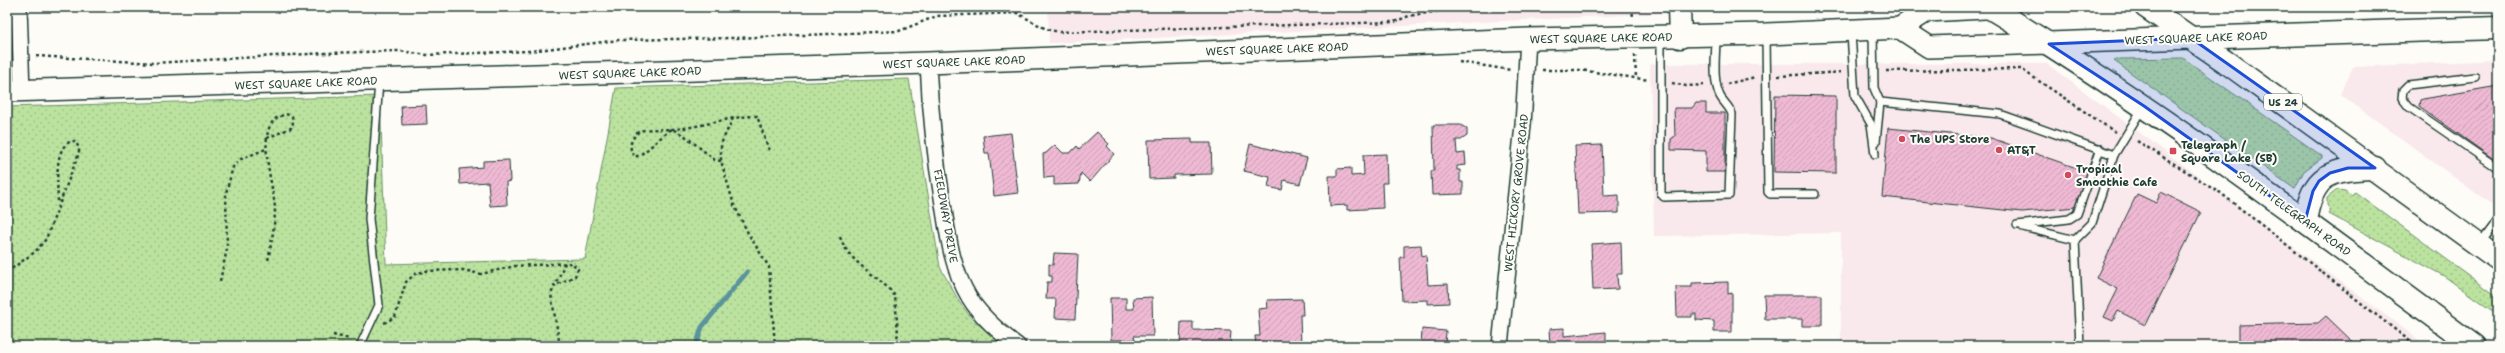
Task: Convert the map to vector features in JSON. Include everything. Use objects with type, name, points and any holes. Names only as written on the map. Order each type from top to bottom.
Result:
[{"type":"highway","points":[[1670,37],[1679,7]]},
{"type":"highway","name":"SOUTH TELEGRAPH ROAD","points":[[1994,7],[2144,106],[2305,221],[2474,346]]},
{"type":"highway","name":"US 24","points":[[2146,7],[2375,168],[2493,254]]},
{"type":"highway","name":"WEST SQUARE LAKE ROAD","points":[[2191,38],[2498,28]]},
{"type":"highway","points":[[2305,221],[2313,191],[2319,181],[2330,173],[2348,168],[2375,168]]},
{"type":"street","points":[[14,91],[19,7]]},
{"type":"street","name":"WEST SQUARE LAKE ROAD","points":[[14,91],[928,63],[1528,39],[1766,34],[1900,28],[1927,12],[1994,7]]},
{"type":"street","name":"WEST SQUARE LAKE ROAD","points":[[1900,28],[1929,47],[2191,38]]},
{"type":"street","name":"WEST HICKORY GROVE ROAD","points":[[1500,346],[1523,125],[1528,39]]},
{"type":"street","name":"FIELDWAY DRIVE","points":[[928,63],[931,116],[938,177],[946,226],[957,272],[978,310],[989,322],[1018,346]]},
{"type":"lane","points":[[1851,30],[1856,96],[1871,124],[1875,154],[1880,102],[1874,88],[1873,29]]},
{"type":"lane","points":[[1766,34],[1768,192],[1770,194],[1815,194]]},
{"type":"lane","points":[[1670,37],[1659,118],[1661,194],[1664,197],[1729,195],[1732,114],[1728,105],[1720,98],[1716,85],[1716,36]]},
{"type":"lane","points":[[2475,77],[2408,85],[2403,90],[2402,98],[2409,107],[2498,168]]},
{"type":"lane","points":[[361,344],[379,305],[369,218],[379,81]]},
{"type":"lane","points":[[1880,102],[2000,114],[2114,155]]},
{"type":"lane","points":[[2080,346],[2075,240],[2092,223],[2114,155],[2144,106]]},
{"type":"lane","points":[[2075,240],[2017,225],[2069,219],[2077,214],[2100,149]]},
{"type":"lane","points":[[2493,254],[2498,220]]},
{"type":"path","points":[[31,56],[154,63],[326,53],[400,51],[427,55],[523,51],[619,40],[734,38],[899,31],[937,16],[1017,14],[1053,32],[1236,28],[1394,22],[1409,16],[1462,7]]},
{"type":"path","points":[[1632,7],[1633,12]]},
{"type":"path","points":[[1635,66],[1636,78]]},
{"type":"path","points":[[1888,71],[2021,69],[2111,130]]},
{"type":"path","points":[[1540,70],[1580,70],[1651,80]]},
{"type":"path","points":[[1775,77],[1840,72]]},
{"type":"path","points":[[1724,84],[1754,77]]},
{"type":"path","points":[[1665,82],[1686,86],[1704,85]]},
{"type":"path","points":[[267,138],[291,128],[294,121],[292,116],[283,115],[271,122],[267,138],[266,148],[274,190],[275,210],[268,261]]},
{"type":"path","points":[[672,129],[660,137],[640,155],[635,157],[630,151],[630,143],[639,131],[652,128],[672,129],[733,118],[757,116],[770,153]]},
{"type":"path","points":[[733,118],[722,144],[721,161],[734,205],[749,235],[769,267],[775,346]]},
{"type":"path","points":[[672,129],[685,136],[715,160],[721,161]]},
{"type":"path","points":[[7,272],[35,252],[46,239],[78,153],[79,148],[75,141],[70,141],[64,146],[60,153],[58,204]]},
{"type":"path","points":[[2146,145],[2218,191],[2416,346]]},
{"type":"path","points":[[220,281],[227,249],[226,193],[232,167],[241,159],[266,148]]},
{"type":"path","points":[[840,237],[844,249],[851,258],[895,296],[898,334],[894,346]]},
{"type":"path","points":[[370,325],[385,323],[395,317],[406,282],[415,274],[426,271],[463,270],[481,274],[515,266],[565,263],[572,263],[578,269],[578,273],[568,281],[553,286]]},
{"type":"path","points":[[560,346],[552,311],[551,294],[553,286],[565,263]]},
{"type":"path","points":[[333,335],[361,344]]},
{"type":"highlighted area","points":[[2191,38],[2375,168],[2348,168],[2330,173],[2319,181],[2313,191],[2305,221],[2144,106],[2049,44]]},
{"type":"shaded area","points":[[1048,7],[1666,7],[1666,13],[1049,43]]},
{"type":"shaded area","points":[[2498,60],[2498,209],[2340,94],[2353,67]]},
{"type":"shaded area","points":[[1650,64],[2047,64],[2427,346],[1841,346],[1841,233],[1654,236]]},
{"type":"green space","points":[[1705,7],[1777,7],[1705,10]]},
{"type":"green space","points":[[2183,58],[2322,156],[2322,158],[2304,171],[2295,188],[2114,61],[2120,59]]},
{"type":"green space","points":[[909,79],[940,267],[960,303],[974,321],[1007,346],[7,346],[7,107],[380,96],[386,264],[585,259],[616,88]]},
{"type":"green space","points":[[2337,190],[2345,191],[2352,196],[2355,192],[2498,297],[2498,315],[2444,276],[2329,214],[2331,211],[2327,205],[2327,198]]},
{"type":"building","points":[[2498,86],[2498,159],[2492,158],[2419,106],[2420,100],[2423,99]]},
{"type":"building","points":[[1775,95],[1836,96],[1836,173],[1774,172]]},
{"type":"building","points":[[1696,103],[1706,103],[1706,113],[1725,113],[1725,172],[1706,172],[1706,151],[1671,150],[1671,139],[1675,136],[1674,108],[1692,108]]},
{"type":"building","points":[[426,105],[427,124],[402,125],[401,106]]},
{"type":"building","points":[[1433,125],[1461,125],[1467,129],[1467,136],[1461,140],[1456,140],[1457,154],[1465,153],[1466,165],[1457,166],[1457,170],[1460,170],[1460,182],[1463,182],[1463,194],[1432,195],[1431,171],[1434,171]]},
{"type":"building","points":[[1888,128],[1991,138],[2088,172],[2076,207],[2022,212],[1882,197]]},
{"type":"building","points":[[1097,132],[1109,144],[1107,146],[1114,154],[1090,182],[1081,173],[1079,184],[1054,185],[1054,177],[1044,178],[1043,154],[1055,145],[1063,153],[1070,153],[1077,146],[1079,149]]},
{"type":"building","points":[[1011,133],[1018,193],[994,196],[989,153],[985,153],[983,136]]},
{"type":"building","points":[[1192,139],[1192,143],[1211,143],[1212,174],[1174,175],[1174,178],[1149,179],[1148,140]]},
{"type":"building","points":[[1250,144],[1307,158],[1300,184],[1284,180],[1282,190],[1268,187],[1270,177],[1244,171]]},
{"type":"building","points":[[1602,145],[1604,196],[1619,195],[1619,213],[1578,214],[1575,146]]},
{"type":"building","points":[[1386,154],[1387,183],[1382,183],[1383,208],[1347,210],[1347,205],[1330,206],[1329,176],[1337,176],[1337,169],[1351,168],[1351,176],[1364,175],[1363,155]]},
{"type":"building","points":[[509,160],[510,181],[506,182],[507,205],[490,206],[488,182],[460,184],[459,169],[483,167],[483,161]]},
{"type":"building","points":[[2161,192],[2201,212],[2146,325],[2118,311],[2113,321],[2104,317],[2118,289],[2096,278],[2137,194],[2156,203]]},
{"type":"building","points":[[1621,242],[1622,274],[1617,274],[1618,289],[1593,290],[1591,244]]},
{"type":"building","points":[[1421,245],[1422,256],[1426,255],[1428,285],[1448,284],[1449,303],[1428,304],[1428,300],[1402,301],[1400,257],[1404,257],[1404,246]]},
{"type":"building","points":[[1054,253],[1078,254],[1075,319],[1055,318],[1056,299],[1046,299],[1047,282],[1052,282],[1052,276],[1049,276],[1049,264],[1053,265]]},
{"type":"building","points":[[1728,282],[1728,294],[1732,293],[1732,332],[1714,332],[1714,321],[1696,320],[1696,314],[1692,314],[1692,317],[1677,317],[1676,287],[1692,287],[1692,283]]},
{"type":"building","points":[[1764,295],[1822,295],[1822,326],[1802,326],[1802,319],[1765,319]]},
{"type":"building","points":[[1152,297],[1153,336],[1134,336],[1135,340],[1111,340],[1110,298],[1126,298],[1126,309],[1134,309],[1133,298]]},
{"type":"building","points":[[1302,299],[1303,315],[1300,315],[1301,346],[1256,346],[1255,336],[1260,336],[1258,309],[1268,308],[1267,300]]},
{"type":"building","points":[[2326,316],[2353,342],[2366,342],[2365,346],[2239,346],[2239,325],[2318,323]]},
{"type":"building","points":[[1181,322],[1193,322],[1193,330],[1231,331],[1230,346],[1180,346]]},
{"type":"building","points":[[1564,328],[1564,336],[1606,332],[1606,346],[1550,346],[1549,329]]},
{"type":"building","points":[[1422,329],[1446,331],[1445,346],[1421,346]]},
{"type":"waterway","points":[[696,346],[702,327],[747,272]]},
{"type":"place","name":"The UPS Store","points":[[1902,139]]},
{"type":"place","name":"AT&T","points":[[1999,150]]},
{"type":"place","name":"Telegraph / Square Lake (SB)","points":[[2173,151]]},
{"type":"place","name":"Tropical Smoothie Cafe","points":[[2068,175]]}]
